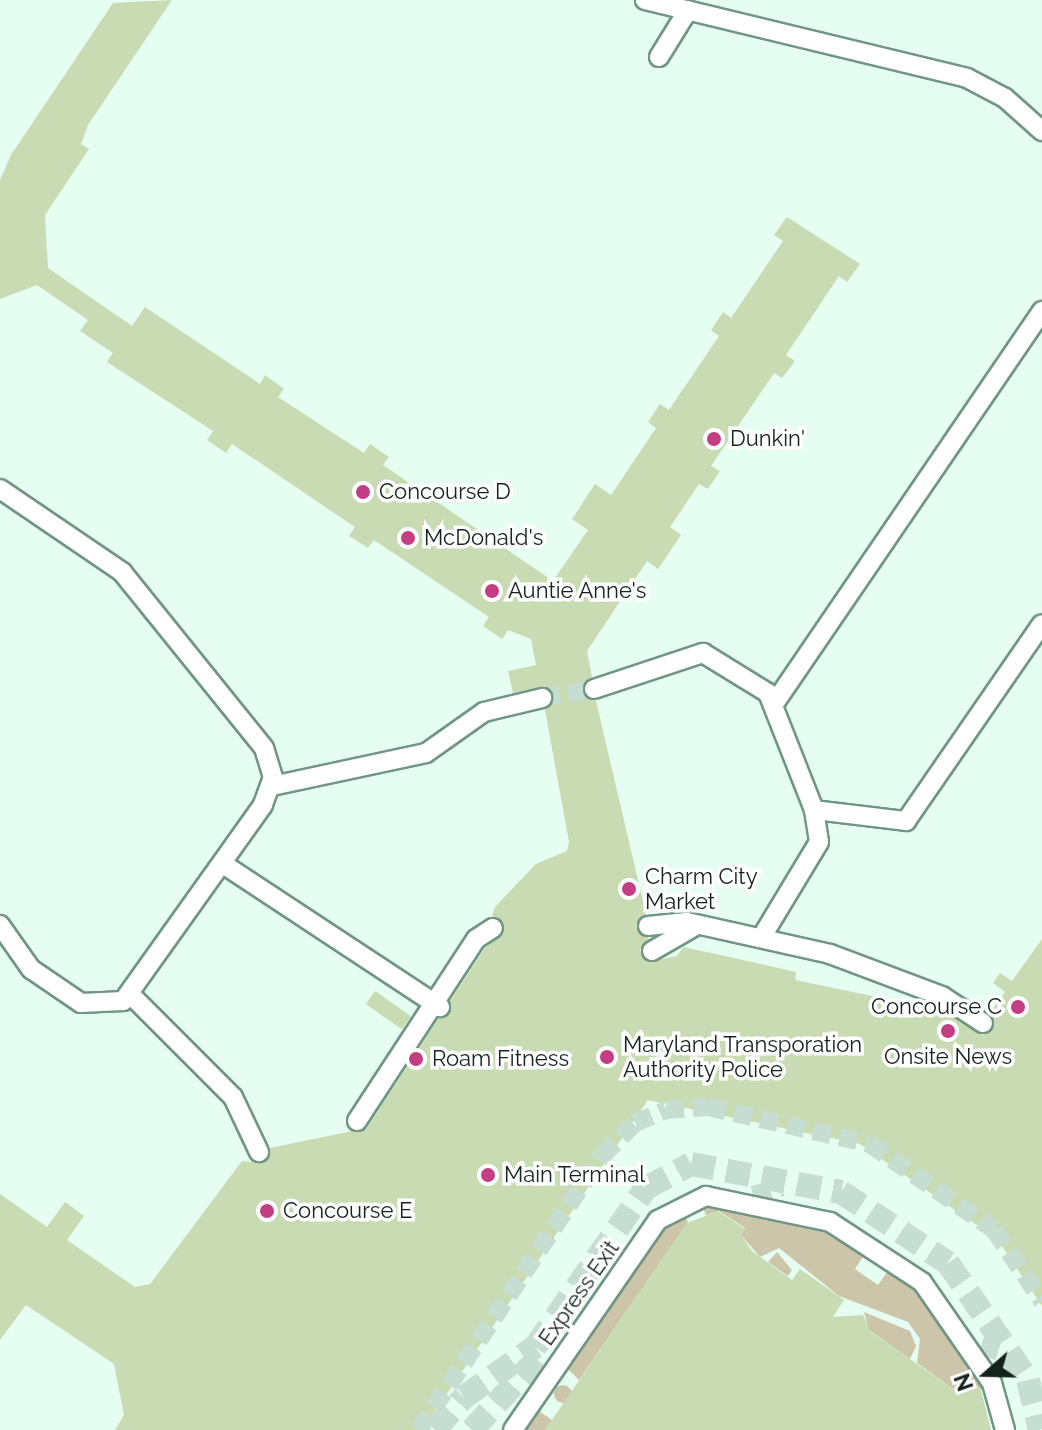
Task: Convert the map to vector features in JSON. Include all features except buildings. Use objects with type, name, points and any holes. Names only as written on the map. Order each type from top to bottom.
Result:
[{"type":"street","points":[[645,0],[967,78],[1005,98],[1042,131]]},
{"type":"street","points":[[659,57],[688,10]]},
{"type":"street","points":[[774,704],[1042,311]]},
{"type":"street","points":[[0,489],[122,572],[264,748],[272,786],[223,864],[131,995],[105,1007],[81,1003],[31,969],[0,925]]},
{"type":"street","points":[[814,810],[906,821],[1042,624]]},
{"type":"street","points":[[594,689],[707,653],[765,690],[774,704],[814,810],[815,858],[761,938]]},
{"type":"street","points":[[272,786],[426,753],[489,709],[542,698]]},
{"type":"street","points":[[223,864],[369,967],[437,1005]]},
{"type":"street","points":[[652,951],[698,924]]},
{"type":"street","points":[[648,926],[698,924],[830,954],[928,990],[983,1023]]},
{"type":"street","points":[[357,1121],[437,1005],[480,934],[493,928]]},
{"type":"street","points":[[131,995],[233,1097],[259,1152]]},
{"type":"street","name":"Express Exit","points":[[513,1430],[658,1220],[712,1189],[753,1195]]},
{"type":"street","points":[[696,1198],[830,1222],[936,1295],[981,1346]]},
{"type":"street","points":[[936,1295],[1000,1400],[1005,1430]]},
{"type":"shaded area","points":[[701,1204],[825,1226],[864,1255],[855,1269],[878,1285],[890,1268],[922,1290],[992,1397],[968,1381],[959,1393],[917,1363],[920,1339],[908,1322],[839,1296],[779,1248],[760,1257],[741,1235],[745,1228],[719,1211],[706,1215]]},
{"type":"shaded area","points":[[682,1211],[688,1222],[579,1380],[566,1367],[664,1225]]},
{"type":"shaded area","points":[[777,1252],[792,1270],[788,1276],[768,1262]]},
{"type":"shaded area","points":[[864,1312],[910,1331],[916,1346],[910,1359],[869,1330]]},
{"type":"shaded area","points":[[559,1380],[539,1411],[552,1420],[545,1430],[524,1430]]},
{"type":"shaded area","points":[[563,1385],[572,1394],[563,1403],[554,1394]]},
{"type":"tunnel","points":[[542,698],[594,689]]},
{"type":"tunnel","points":[[419,1430],[602,1156],[635,1123],[666,1110],[708,1107],[870,1144],[994,1230],[1042,1301]]},
{"type":"tunnel","points":[[435,1430],[464,1397],[535,1347],[646,1188],[691,1164],[841,1192],[948,1263],[1028,1380],[1040,1430]]},
{"type":"tunnel","points":[[753,1195],[782,1187]]},
{"type":"tunnel","points":[[981,1346],[1001,1352]]},
{"type":"tunnel","points":[[472,1430],[541,1355]]},
{"type":"place","name":"Dunkin'","points":[[714,439]]},
{"type":"place","name":"Concourse D","points":[[363,492]]},
{"type":"place","name":"McDonald's","points":[[408,538]]},
{"type":"place","name":"Auntie Anne's","points":[[492,591]]},
{"type":"place","name":"Charm City Market","points":[[629,889]]},
{"type":"place","name":"Concourse C","points":[[1018,1007]]},
{"type":"place","name":"Onsite News","points":[[948,1031]]},
{"type":"place","name":"Maryland Transporation Authority Police","points":[[607,1057]]},
{"type":"place","name":"Roam Fitness","points":[[416,1059]]},
{"type":"place","name":"Main Terminal","points":[[488,1175]]},
{"type":"place","name":"Concourse E","points":[[267,1211]]}]
